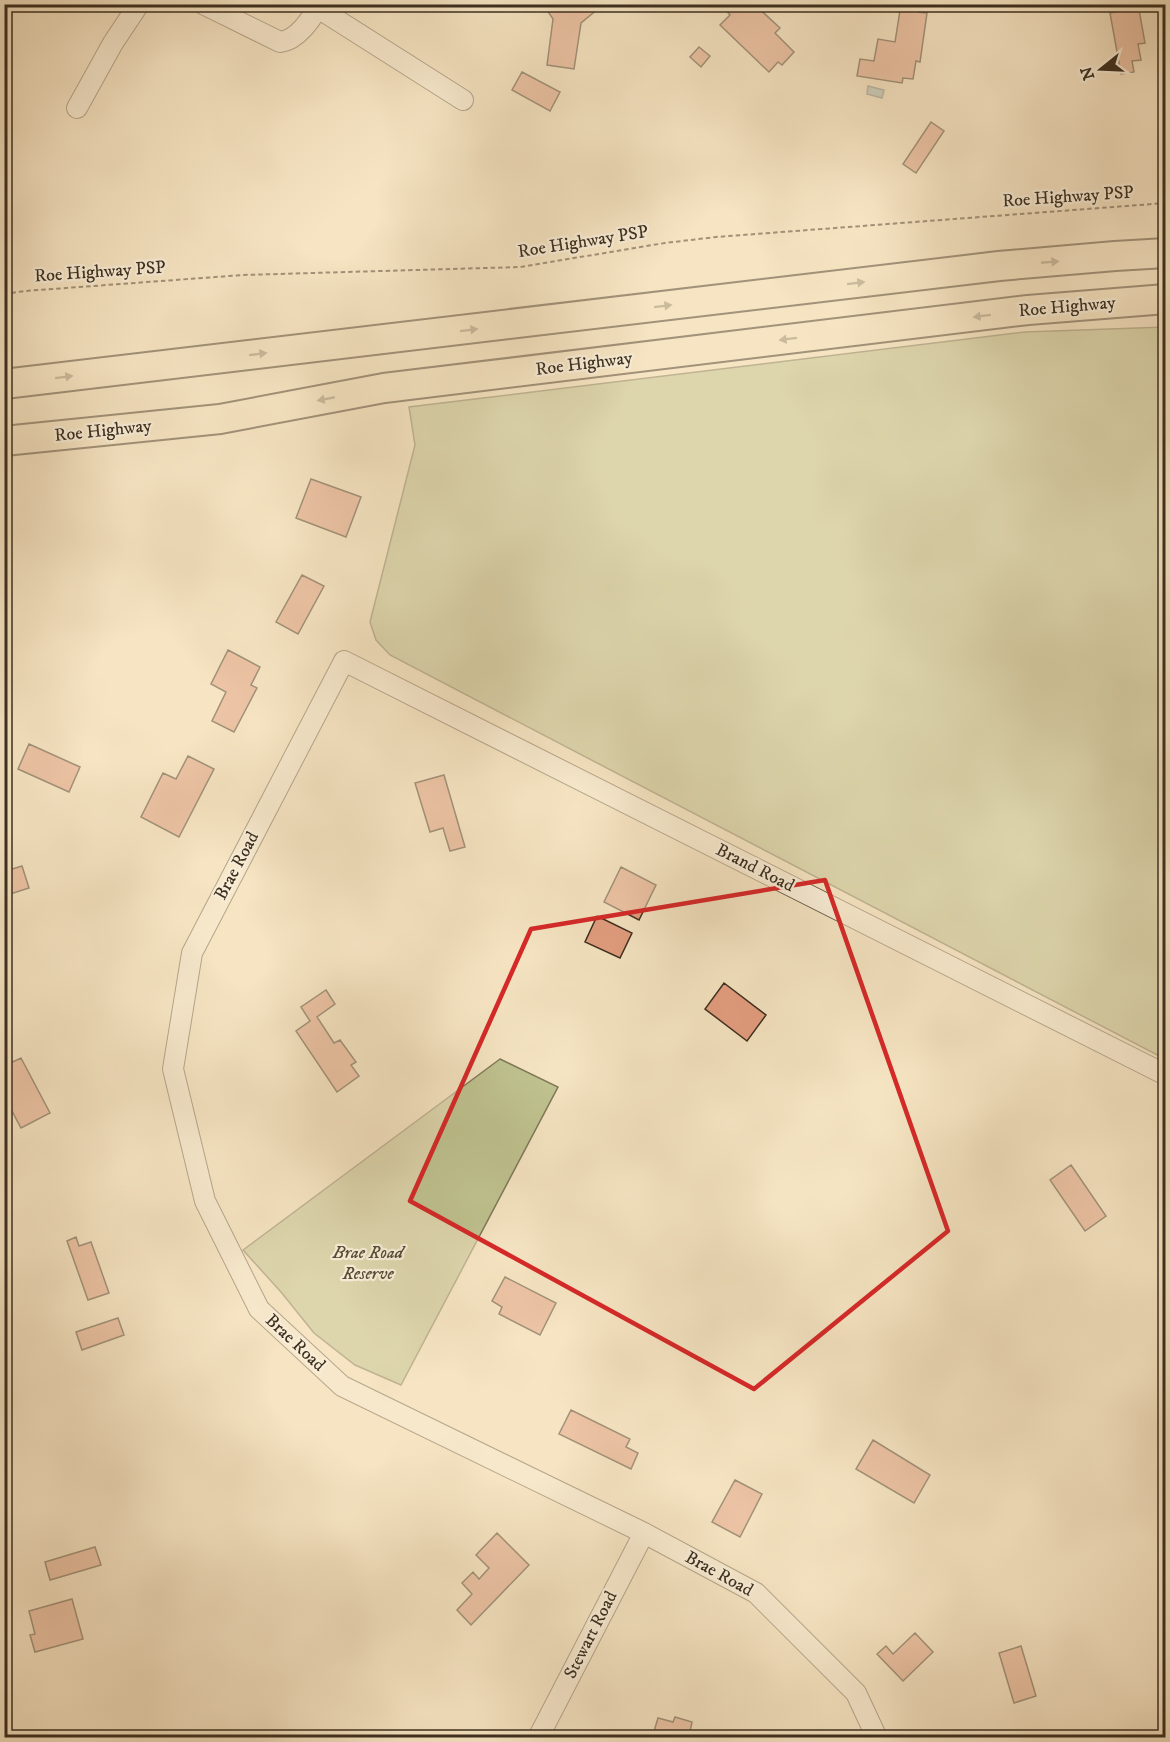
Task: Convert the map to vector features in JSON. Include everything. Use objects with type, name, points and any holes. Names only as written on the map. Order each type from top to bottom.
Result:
[{"type":"highway","points":[[5,384],[999,266],[1166,253]]},
{"type":"highway","name":"Roe Highway","points":[[4,441],[220,419],[384,388],[1028,310],[1166,299]]},
{"type":"highway","points":[[4,461],[220,419]]},
{"type":"street","points":[[77,108],[113,43],[139,4]]},
{"type":"street","points":[[203,4],[280,42],[295,37],[319,6],[463,100]]},
{"type":"street","name":"Brand Road","points":[[344,661],[1166,1075]]},
{"type":"street","name":"Brae Road","points":[[344,661],[192,953],[173,1069],[205,1201],[259,1310],[342,1386],[644,1533],[756,1593],[856,1693],[877,1737]]},
{"type":"street","name":"Stewart Road","points":[[538,1737],[644,1533]]},
{"type":"path","name":"Roe Highway PSP","points":[[4,294],[243,275],[520,267],[716,237],[1166,203]]},
{"type":"highlighted area","points":[[825,880],[948,1231],[754,1389],[410,1201],[531,929]]},
{"type":"green space","points":[[1165,327],[1165,1059],[390,655],[376,640],[370,622],[415,445],[409,407],[1025,332]]},
{"type":"green space","name":"Brae Road Reserve","points":[[500,1059],[558,1087],[401,1385],[355,1365],[314,1333],[243,1250]]},
{"type":"water","points":[[868,86],[884,90],[882,98],[867,94]]},
{"type":"building","points":[[537,4],[604,4],[581,23],[574,69],[547,65],[553,19],[547,10],[536,9]]},
{"type":"building","points":[[723,4],[754,4],[780,28],[775,33],[794,52],[782,65],[778,62],[769,72],[720,25],[730,15],[722,6]]},
{"type":"building","points":[[901,4],[919,6],[918,12],[927,13],[920,62],[916,61],[913,79],[903,78],[902,83],[857,76],[860,59],[874,61],[878,39],[895,42]]},
{"type":"building","points":[[1118,4],[1138,4],[1145,43],[1138,44],[1141,60],[1132,61],[1134,72],[1121,74],[1110,13],[1119,11]]},
{"type":"building","points":[[699,47],[710,56],[701,67],[690,57]]},
{"type":"building","points":[[522,72],[560,92],[550,111],[512,90]]},
{"type":"building","points":[[931,122],[944,131],[916,173],[903,164]]},
{"type":"building","points":[[311,479],[361,497],[346,537],[296,518]]},
{"type":"building","points":[[302,575],[324,586],[298,634],[276,622]]},
{"type":"building","points":[[228,650],[260,667],[251,685],[257,688],[234,732],[212,721],[226,692],[211,684]]},
{"type":"building","points":[[29,744],[80,767],[69,792],[18,769]]},
{"type":"building","points":[[188,756],[214,769],[179,837],[141,817],[163,773],[176,779]]},
{"type":"building","points":[[444,775],[465,847],[450,851],[443,828],[430,832],[415,783]]},
{"type":"building","points":[[4,858],[9,870],[22,866],[29,888],[4,896]]},
{"type":"building","points":[[621,867],[656,885],[639,920],[604,902]]},
{"type":"building","points":[[597,916],[632,933],[620,958],[585,942]]},
{"type":"building","points":[[724,983],[766,1015],[747,1041],[705,1009]]},
{"type":"building","points":[[326,990],[335,1004],[317,1017],[334,1043],[340,1040],[356,1062],[351,1065],[359,1076],[337,1092],[296,1031],[310,1021],[301,1007]]},
{"type":"building","points":[[21,1058],[50,1113],[21,1128],[4,1096],[4,1066]]},
{"type":"building","points":[[1071,1165],[1106,1216],[1085,1231],[1050,1180]]},
{"type":"building","points":[[76,1237],[79,1246],[91,1242],[109,1293],[88,1300],[67,1241]]},
{"type":"building","points":[[505,1277],[556,1303],[540,1335],[499,1314],[502,1307],[492,1301]]},
{"type":"building","points":[[118,1318],[124,1335],[82,1350],[76,1332]]},
{"type":"building","points":[[571,1410],[630,1439],[626,1447],[638,1453],[631,1469],[559,1434]]},
{"type":"building","points":[[873,1440],[930,1475],[914,1503],[856,1469]]},
{"type":"building","points":[[735,1480],[762,1494],[740,1537],[712,1522]]},
{"type":"building","points":[[497,1533],[529,1565],[471,1625],[457,1610],[472,1594],[462,1583],[473,1572],[479,1579],[489,1568],[476,1555]]},
{"type":"building","points":[[95,1547],[101,1565],[50,1580],[45,1562]]},
{"type":"building","points":[[72,1599],[83,1639],[35,1652],[30,1635],[35,1634],[29,1611]]},
{"type":"building","points":[[915,1633],[933,1652],[903,1681],[877,1654],[886,1646],[893,1654]]},
{"type":"building","points":[[1021,1646],[1036,1696],[1014,1703],[999,1653]]},
{"type":"building","points":[[675,1717],[692,1722],[690,1732],[696,1734],[695,1738],[652,1738],[658,1718],[673,1722]]}]
